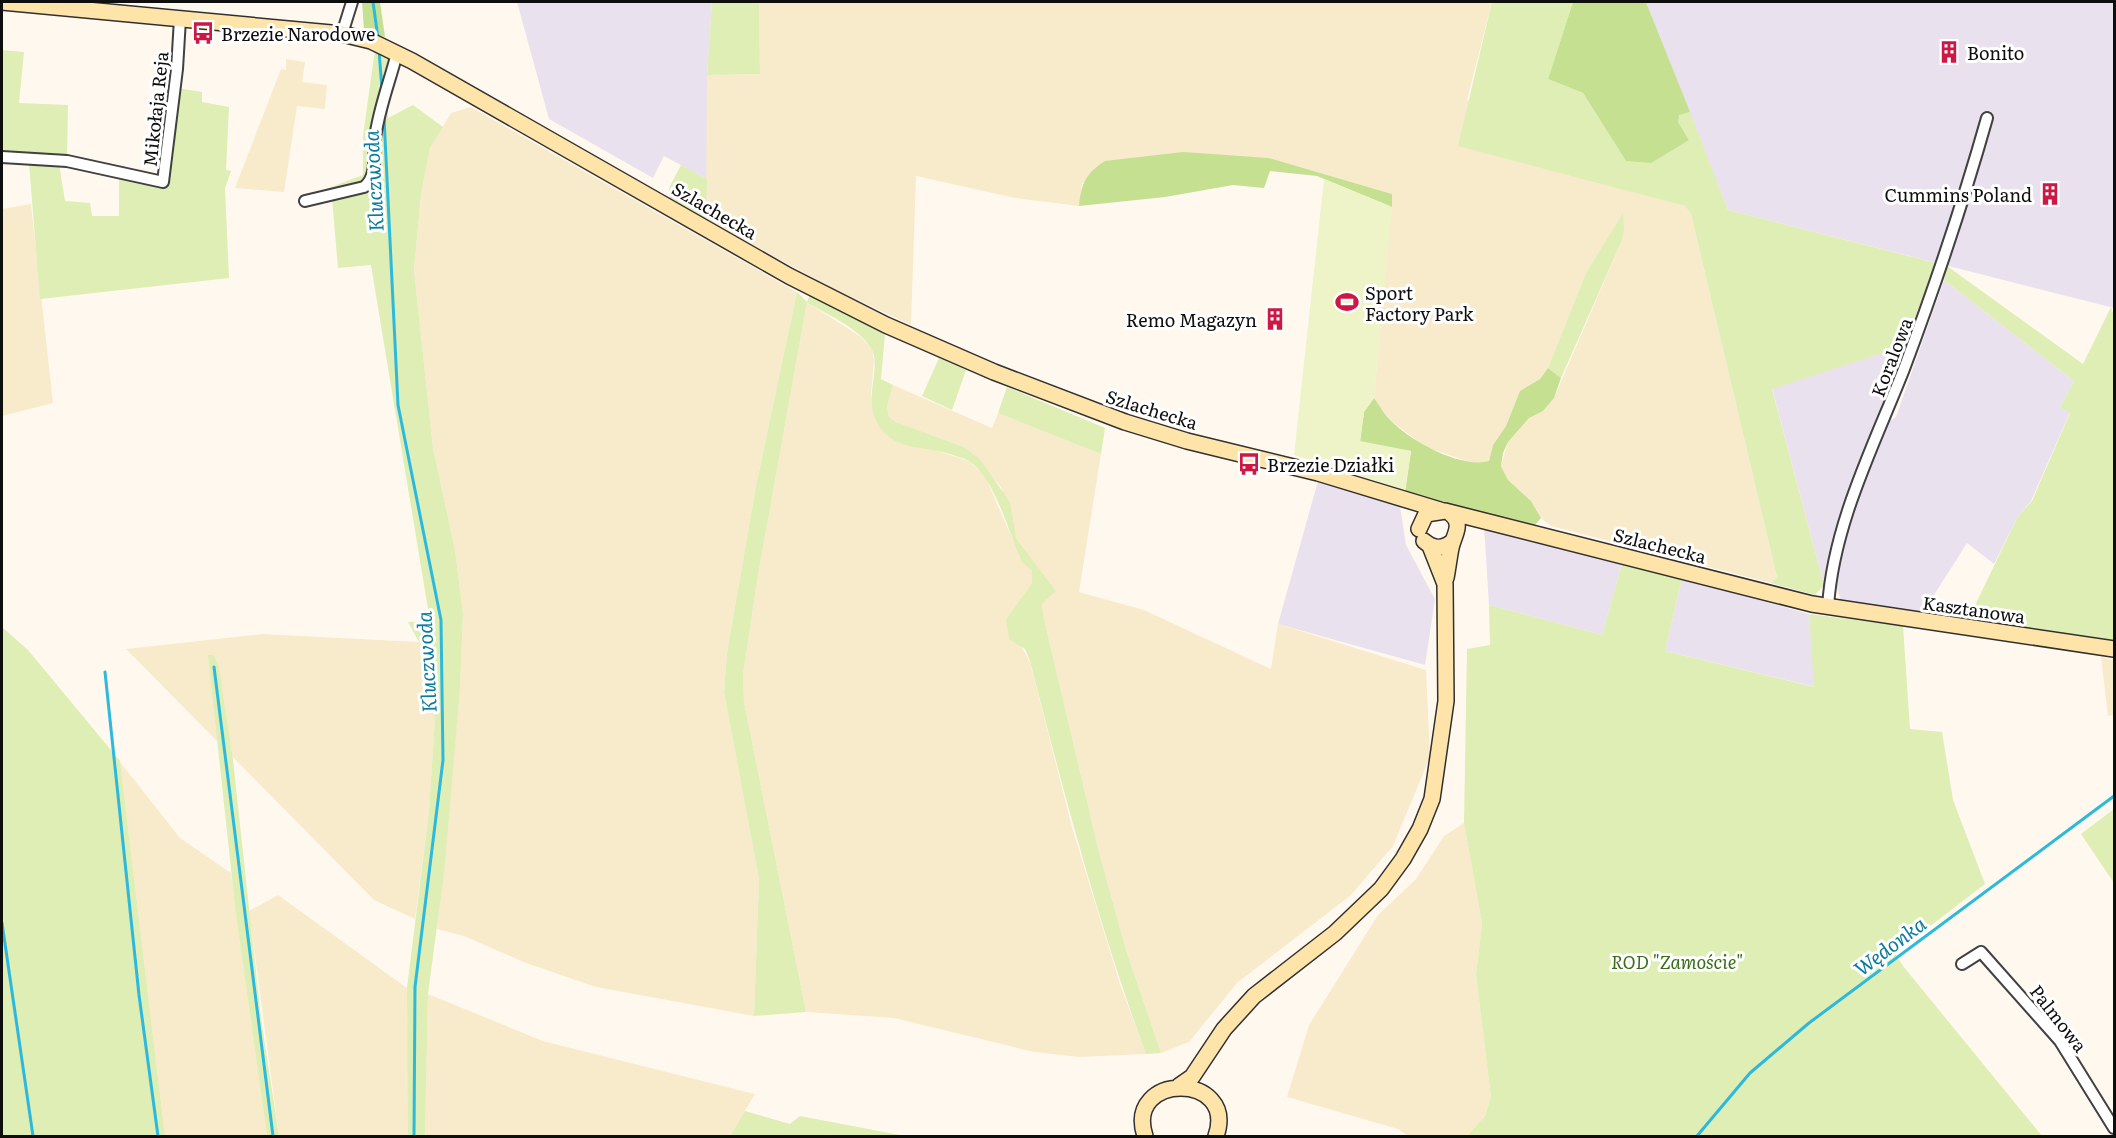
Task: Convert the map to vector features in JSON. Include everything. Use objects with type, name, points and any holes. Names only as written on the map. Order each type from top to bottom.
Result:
[{"type":"street","name":"Szlachecka","points":[[2,2],[131,8],[180,19],[342,34],[372,41],[789,276],[886,326],[1077,405],[1146,429],[1318,473],[1404,501],[1828,607]]},
{"type":"street","points":[[342,34],[352,2]]},
{"type":"street","name":"Mikołaja Reja","points":[[2,157],[66,161],[163,182],[177,69],[180,19]]},
{"type":"street","points":[[305,201],[364,188],[369,183],[373,172],[375,138],[394,52]]},
{"type":"street","name":"Koralowa","points":[[1828,607],[1835,552],[1923,318],[1961,210],[1988,118]]},
{"type":"street","points":[[1404,501],[1423,540],[1430,546],[1445,584]]},
{"type":"street","points":[[1145,1137],[1143,1124],[1149,1103],[1159,1093],[1187,1083],[1206,1059],[1224,1029],[1254,996],[1335,933],[1381,889],[1403,859],[1420,829],[1432,799],[1442,743],[1446,700],[1445,584],[1455,538],[1456,520],[1445,512],[1426,514],[1419,529]]},
{"type":"street","points":[[1430,546],[1444,547],[1467,526],[1482,521]]},
{"type":"street","name":"Kasztanowa","points":[[1828,607],[2115,649]]},
{"type":"street","name":"Palmowa","points":[[1962,964],[1981,952],[1999,970],[2060,1041],[2115,1128]]},
{"type":"street","points":[[1206,1059],[1202,1081],[1218,1118],[1216,1137]]},
{"type":"street","points":[[1179,1086],[1193,1088],[1210,1100]]},
{"type":"shaded area","points":[[517,2],[712,2],[707,75],[707,179],[664,156],[653,178],[549,119]]},
{"type":"shaded area","points":[[759,2],[1492,2],[1467,100],[1564,173],[1685,206],[1691,214],[1777,577],[1771,583],[1551,526],[1541,518],[1531,501],[1508,480],[1501,466],[1508,442],[1529,418],[1543,411],[1554,398],[1622,240],[1623,214],[1586,273],[1548,368],[1540,379],[1520,391],[1506,426],[1493,445],[1489,461],[1478,465],[1426,447],[1391,421],[1374,398],[1392,194],[1269,158],[1245,157],[1082,183],[1079,206],[1015,198],[916,176],[911,325],[836,290],[706,220],[707,75],[760,74]]},
{"type":"shaded area","points":[[1646,2],[2114,2],[2114,308],[1728,210]]},
{"type":"shaded area","points":[[286,59],[305,62],[302,82],[327,85],[325,109],[297,106],[284,192],[235,188],[281,69],[286,70]]},
{"type":"shaded area","points":[[471,107],[797,292],[756,486],[727,653],[724,692],[759,879],[754,1016],[596,987],[526,963],[464,936],[437,929],[460,690],[463,613],[455,550],[433,448],[414,270],[421,195],[430,148],[451,113]]},
{"type":"shaded area","points":[[31,204],[53,403],[2,416],[2,209]]},
{"type":"shaded area","points":[[1944,280],[2074,381],[2060,407],[2070,412],[2031,501],[2018,516],[1994,564],[1967,543],[1920,617],[1841,601],[1835,582],[1843,541],[1888,422],[1896,417]]},
{"type":"shaded area","points":[[807,302],[861,337],[872,349],[874,361],[871,394],[875,418],[941,452],[969,461],[985,476],[1022,561],[1032,571],[1032,583],[1006,619],[1030,662],[1072,827],[1120,984],[1146,1054],[1079,1057],[1034,1052],[894,1018],[806,1012],[744,702],[743,675],[757,581]]},
{"type":"shaded area","points":[[1904,346],[1836,532],[1824,585],[1772,388]]},
{"type":"shaded area","points":[[893,385],[992,428],[998,413],[1101,454],[1079,592],[1144,610],[1271,669],[1278,624],[1426,670],[1430,757],[1393,846],[1351,895],[1237,983],[1189,1042],[1161,1053],[1126,950],[1099,852],[1044,619],[1042,604],[1056,591],[1016,538],[1001,487],[979,458],[964,447],[896,422],[889,417],[887,406]]},
{"type":"shaded area","points":[[1318,481],[1400,506],[1406,545],[1435,599],[1425,665],[1278,624]]},
{"type":"shaded area","points":[[1484,526],[1622,564],[1602,635],[1489,605]]},
{"type":"shaded area","points":[[1682,578],[1809,614],[1815,687],[1665,651]]},
{"type":"shaded area","points":[[262,634],[419,642],[431,686],[435,718],[429,811],[415,919],[374,900],[126,649]]},
{"type":"shaded area","points":[[2101,657],[2114,660],[2114,715],[2108,716]]},
{"type":"shaded area","points":[[120,762],[180,838],[231,873],[267,1136],[165,1136]]},
{"type":"shaded area","points":[[1464,823],[1482,923],[1476,975],[1491,1097],[1485,1116],[1467,1136],[1408,1136],[1398,1129],[1287,1097],[1309,1025],[1378,915],[1416,879],[1444,836]]},
{"type":"shaded area","points":[[278,895],[407,988],[409,1136],[279,1136],[249,911]]},
{"type":"shaded area","points":[[428,994],[543,1041],[755,1094],[730,1136],[425,1136]]},
{"type":"green space","points":[[362,2],[380,2],[385,37],[364,30]]},
{"type":"green space","points":[[712,2],[759,2],[760,74],[707,75]]},
{"type":"green space","points":[[1492,2],[1573,2],[1548,79],[1583,93],[1626,161],[1689,140],[1678,122],[1678,115],[1690,112],[1728,210],[1936,263],[1904,346],[1772,389],[1824,585],[1815,595],[1771,583],[1777,577],[1691,214],[1685,206],[1458,146]]},
{"type":"green space","points":[[1573,2],[1646,2],[1690,112],[1679,115],[1678,122],[1689,140],[1651,163],[1626,161],[1583,93],[1548,79]]},
{"type":"green space","points":[[375,49],[392,57],[368,177],[358,185],[304,197],[363,175],[363,136]]},
{"type":"green space","points":[[2,50],[24,52],[19,103],[68,105],[67,157],[2,153]]},
{"type":"green space","points":[[177,88],[202,92],[202,102],[229,107],[226,170],[231,171],[225,188],[229,278],[40,299],[29,163],[59,164],[65,201],[90,203],[92,216],[119,216],[119,177],[164,185]]},
{"type":"green space","points":[[388,101],[388,118],[413,105],[443,127],[430,148],[421,195],[414,270],[433,448],[455,550],[463,613],[460,690],[444,873],[428,994],[425,1136],[408,1136],[407,988],[429,811],[435,718],[431,686],[419,642],[408,622],[430,621],[371,265],[338,268],[332,198],[376,185],[380,129]]},
{"type":"green space","points":[[1183,152],[1269,158],[1392,194],[1392,207],[1317,176],[1270,171],[1264,188],[1233,185],[1165,197],[1079,206],[1081,191],[1086,180],[1093,170],[1105,161]]},
{"type":"green space","points":[[681,165],[707,179],[706,220],[669,198],[669,188]]},
{"type":"green space","name":"Sport Factory Park","points":[[1324,179],[1392,207],[1374,398],[1364,412],[1360,441],[1411,451],[1405,490],[1294,455]]},
{"type":"green space","points":[[1623,213],[1622,240],[1561,378],[1548,368],[1586,273]]},
{"type":"green space","points":[[1947,266],[2083,364],[2111,307],[2114,316],[2114,642],[1966,624],[2018,516],[2032,501],[2070,413],[2060,407],[2074,381],[1944,280]]},
{"type":"green space","points":[[797,292],[807,302],[757,581],[743,675],[744,702],[806,1012],[754,1016],[759,879],[724,692],[727,653],[756,486]]},
{"type":"green space","points":[[810,294],[885,334],[881,379],[893,385],[887,406],[889,417],[896,422],[964,447],[979,458],[1010,502],[1016,538],[1056,591],[1042,604],[1044,619],[1099,852],[1126,950],[1161,1053],[1146,1054],[1113,957],[1069,810],[1030,661],[1025,649],[1009,639],[1006,619],[1032,583],[1032,571],[1022,562],[994,493],[978,469],[963,458],[899,443],[887,435],[873,413],[872,390],[875,367],[871,348],[850,328],[807,302]]},
{"type":"green space","points":[[939,358],[966,370],[952,410],[922,396]]},
{"type":"green space","points":[[1548,368],[1561,378],[1554,398],[1543,411],[1529,418],[1508,442],[1501,466],[1508,480],[1531,501],[1541,518],[1535,525],[1405,493],[1411,451],[1360,442],[1364,412],[1374,398],[1391,421],[1423,445],[1465,461],[1489,461],[1493,445],[1506,426],[1520,391],[1540,379]]},
{"type":"green space","points":[[1007,387],[1105,428],[1101,454],[998,413]]},
{"type":"green space","name":"ROD \"Zamoście\"","points":[[1622,564],[1682,578],[1665,651],[1814,687],[1809,614],[1903,626],[1910,729],[1942,732],[1953,800],[1985,884],[1895,953],[1903,966],[2042,1136],[1467,1136],[1485,1116],[1491,1097],[1476,975],[1482,923],[1464,823],[1467,649],[1490,645],[1489,605],[1602,635]]},
{"type":"green space","points":[[2,627],[28,650],[120,761],[165,1136],[2,1136]]},
{"type":"green space","points":[[208,655],[214,655],[219,668],[233,760],[261,1018],[279,1136],[267,1136],[235,906]]},
{"type":"green space","points":[[2114,809],[2114,883],[2081,834]]},
{"type":"green space","points":[[745,1111],[790,1124],[800,1116],[905,1136],[730,1136]]},
{"type":"waterway","name":"Kluczwoda","points":[[373,2],[378,38]]},
{"type":"waterway","name":"Kluczwoda","points":[[379,51],[382,89]]},
{"type":"waterway","name":"Kluczwoda","points":[[384,117],[398,405],[441,620],[443,760],[415,987],[414,1136]]},
{"type":"waterway","points":[[214,667],[273,1136]]},
{"type":"waterway","points":[[105,672],[139,995],[158,1136]]},
{"type":"waterway","name":"Wędonka","points":[[1697,1136],[1750,1073],[1809,1023],[2114,796]]},
{"type":"waterway","points":[[2,923],[33,1136]]},
{"type":"place","name":"Brzezie Narodowe","points":[[203,33]]},
{"type":"place","name":"Bonito","points":[[1949,52]]},
{"type":"place","name":"Cummins Poland","points":[[2050,194]]},
{"type":"place","name":"Sport Factory Park","points":[[1347,302]]},
{"type":"place","name":"Remo Magazyn","points":[[1275,319]]},
{"type":"place","name":"Brzezie Działki","points":[[1249,464]]}]
